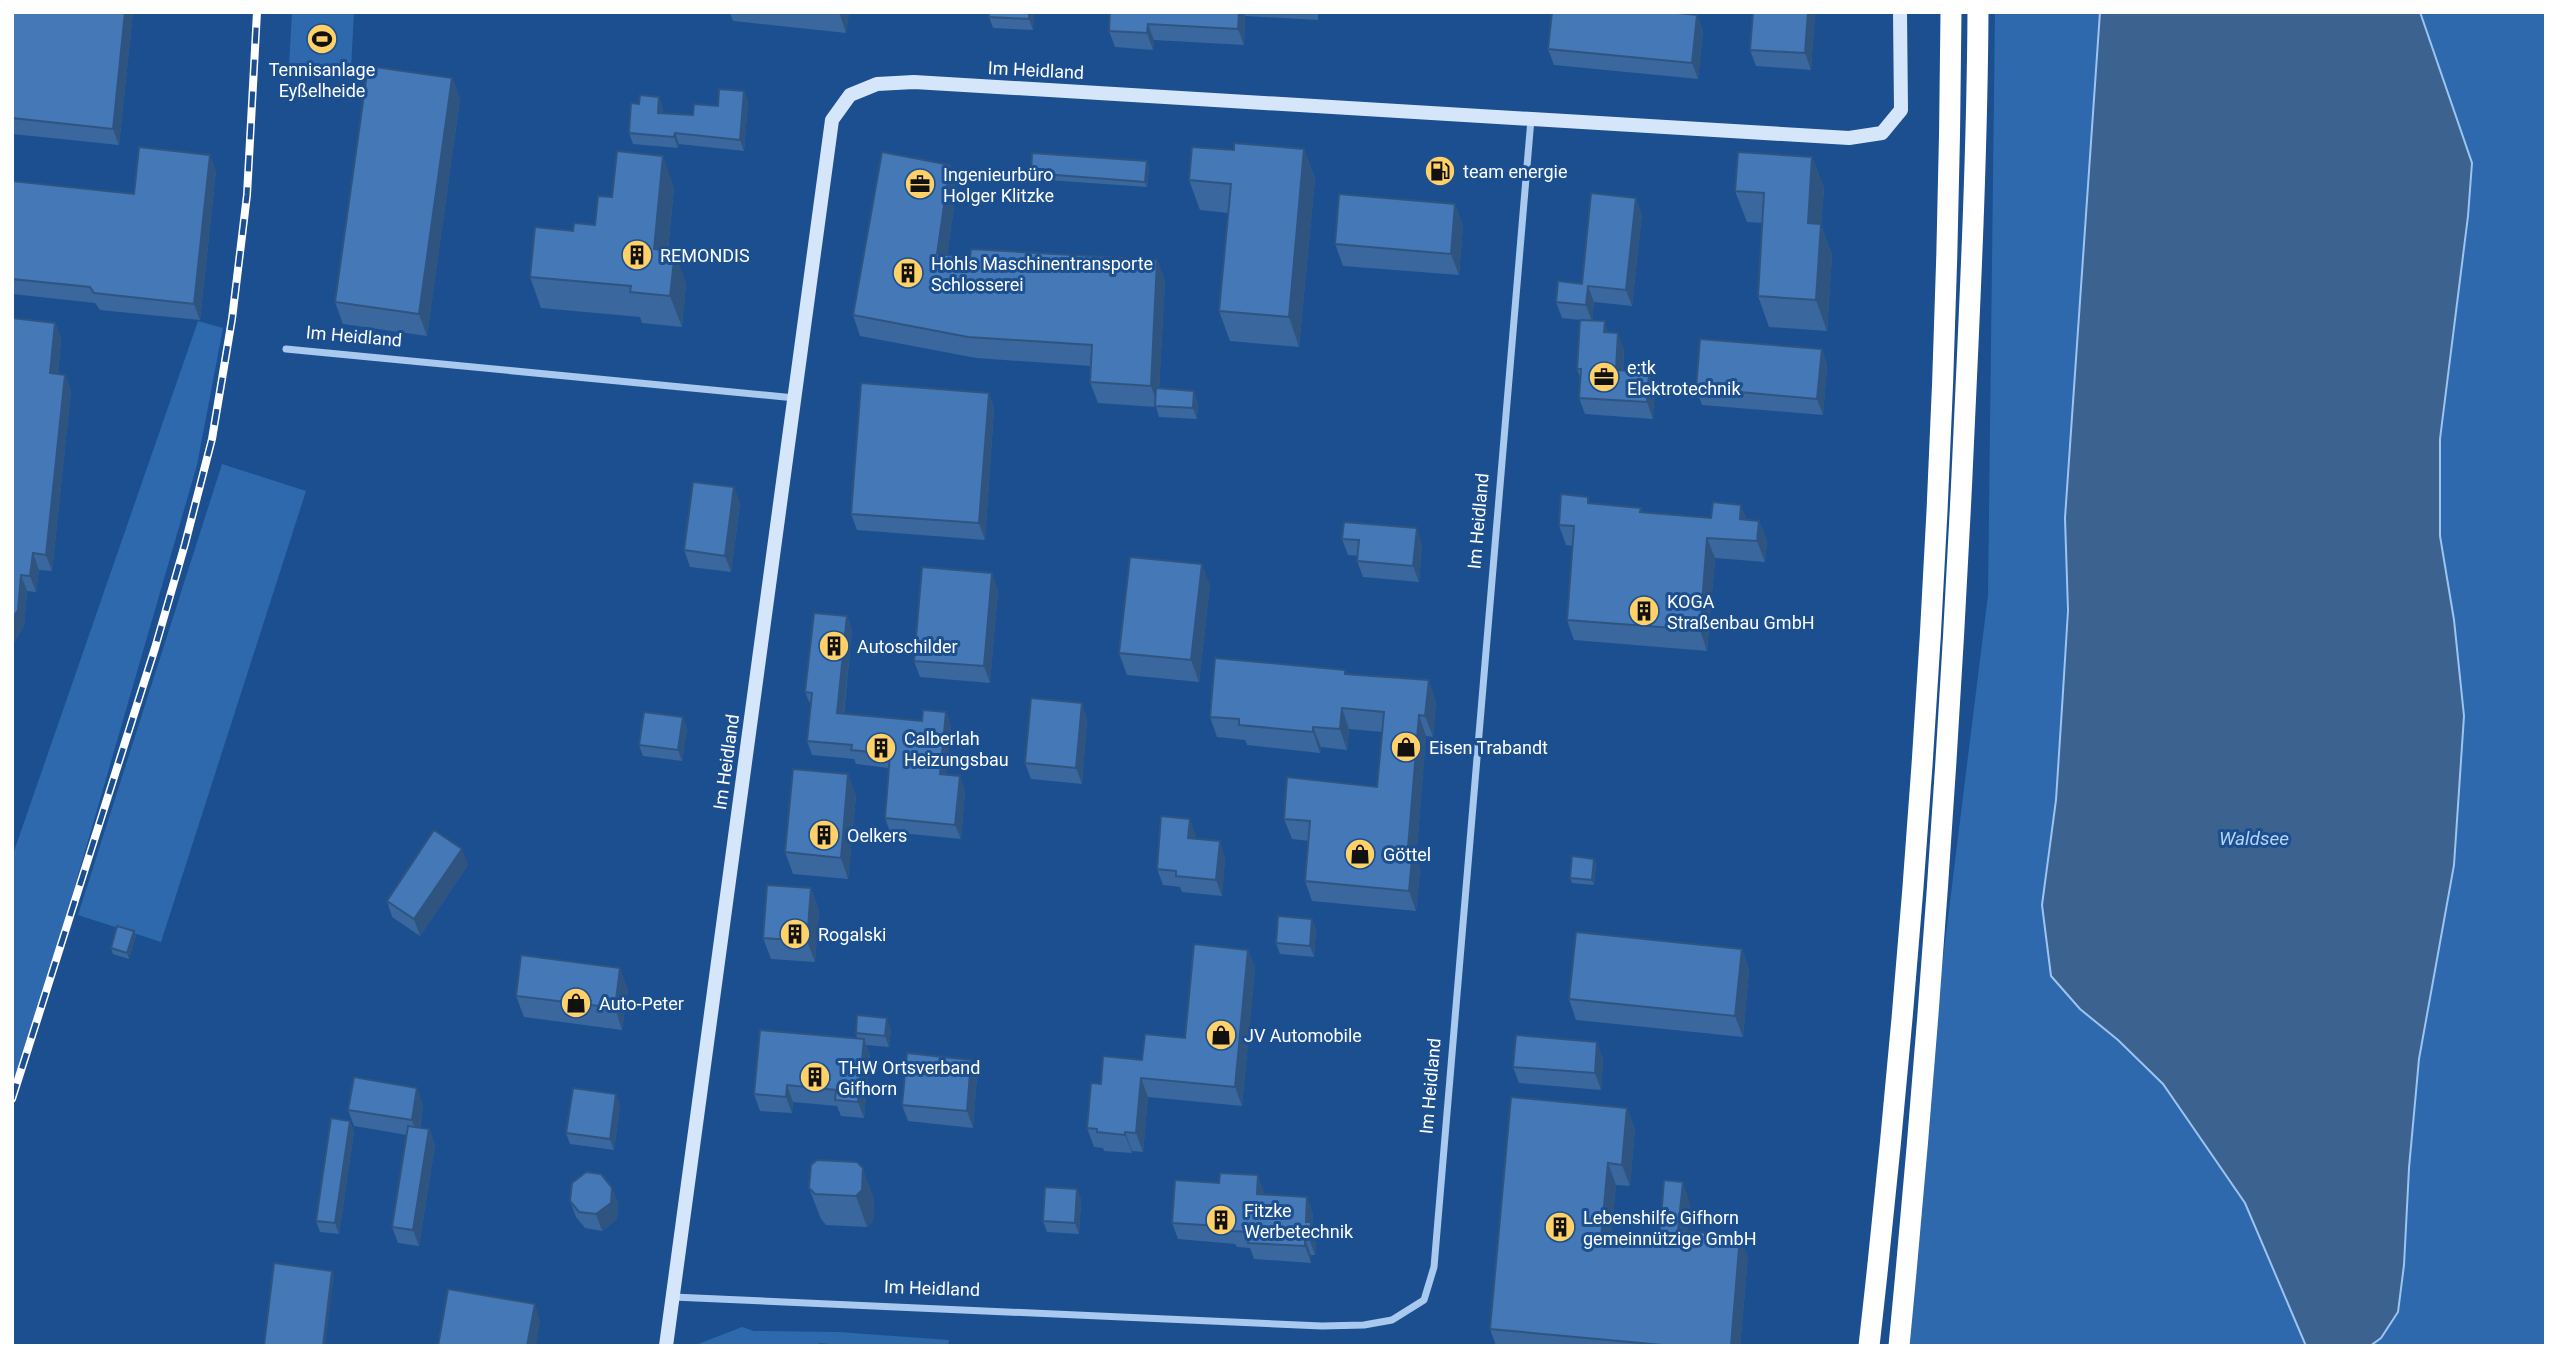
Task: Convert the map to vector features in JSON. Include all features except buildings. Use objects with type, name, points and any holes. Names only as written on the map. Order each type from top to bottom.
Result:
[{"type":"highway","points":[[1869,1346],[1887,1176],[1932,619],[1945,321],[1951,12]]},
{"type":"highway","points":[[1899,1346],[1952,691],[1971,282],[1978,12]]},
{"type":"street","name":"Im Heidland","points":[[666,1346],[832,120],[850,95],[877,84],[941,83],[1849,138],[1882,133],[1901,110],[1900,12]]},
{"type":"street","name":"Im Heidland","points":[[673,1297],[1322,1326],[1364,1325],[1392,1320],[1424,1300],[1434,1267],[1531,119]]},
{"type":"street","name":"Im Heidland","points":[[286,349],[796,398]]},
{"type":"shaded area","name":"Tennisanlage Eyßelheide","points":[[292,12],[354,12],[351,69],[289,66]]},
{"type":"shaded area","points":[[1995,12],[2100,12],[2078,363],[2056,800],[2042,905],[2080,1009],[2118,1040],[2163,1084],[2245,1203],[2306,1346],[1895,1346],[1988,595]]},
{"type":"shaded area","points":[[2420,12],[2546,12],[2546,1346],[2370,1346],[2381,1338],[2404,1265],[2419,1059],[2454,865],[2464,716],[2454,620],[2440,536],[2440,439],[2468,216],[2472,163]]},
{"type":"shaded area","points":[[198,321],[223,328],[197,465],[12,1103],[12,857]]},
{"type":"shaded area","points":[[222,464],[306,491],[161,942],[78,915]]},
{"type":"shaded area","points":[[742,1327],[754,1331],[838,1332],[949,1340],[948,1346],[693,1346]]},
{"type":"water","name":"Waldsee","points":[[2100,12],[2420,12],[2472,163],[2468,216],[2440,439],[2440,536],[2454,620],[2464,716],[2454,865],[2419,1059],[2398,1312],[2381,1338],[2370,1346],[2306,1346],[2245,1203],[2163,1084],[2118,1040],[2080,1009],[2051,976],[2042,905],[2056,800],[2068,610],[2065,518]]},
{"type":"railway","points":[[12,1099],[155,648],[212,439],[232,319],[247,195],[257,12]]},
{"type":"place","name":"Tennisanlage Eyßelheide","points":[[322,39]]},
{"type":"place","name":"team energie","points":[[1440,171]]},
{"type":"place","name":"Ingenieurbüro Holger Klitzke","points":[[920,184]]},
{"type":"place","name":"REMONDIS","points":[[637,255]]},
{"type":"place","name":"Hohls Maschinentransporte Schlosserei","points":[[908,273]]},
{"type":"place","name":"e:tk Elektrotechnik","points":[[1604,377]]},
{"type":"place","name":"KOGA Straßenbau GmbH","points":[[1644,611]]},
{"type":"place","name":"Autoschilder","points":[[834,646]]},
{"type":"place","name":"Eisen Trabandt","points":[[1406,747]]},
{"type":"place","name":"Calberlah Heizungsbau","points":[[881,748]]},
{"type":"place","name":"Oelkers","points":[[824,835]]},
{"type":"place","name":"Göttel","points":[[1360,854]]},
{"type":"place","name":"Rogalski","points":[[795,934]]},
{"type":"place","name":"Auto-Peter","points":[[576,1003]]},
{"type":"place","name":"JV Automobile","points":[[1221,1035]]},
{"type":"place","name":"THW Ortsverband Gifhorn","points":[[815,1077]]},
{"type":"place","name":"Fitzke Werbetechnik","points":[[1221,1220]]},
{"type":"place","name":"Lebenshilfe Gifhorn gemeinnützige GmbH","points":[[1560,1227]]}]
